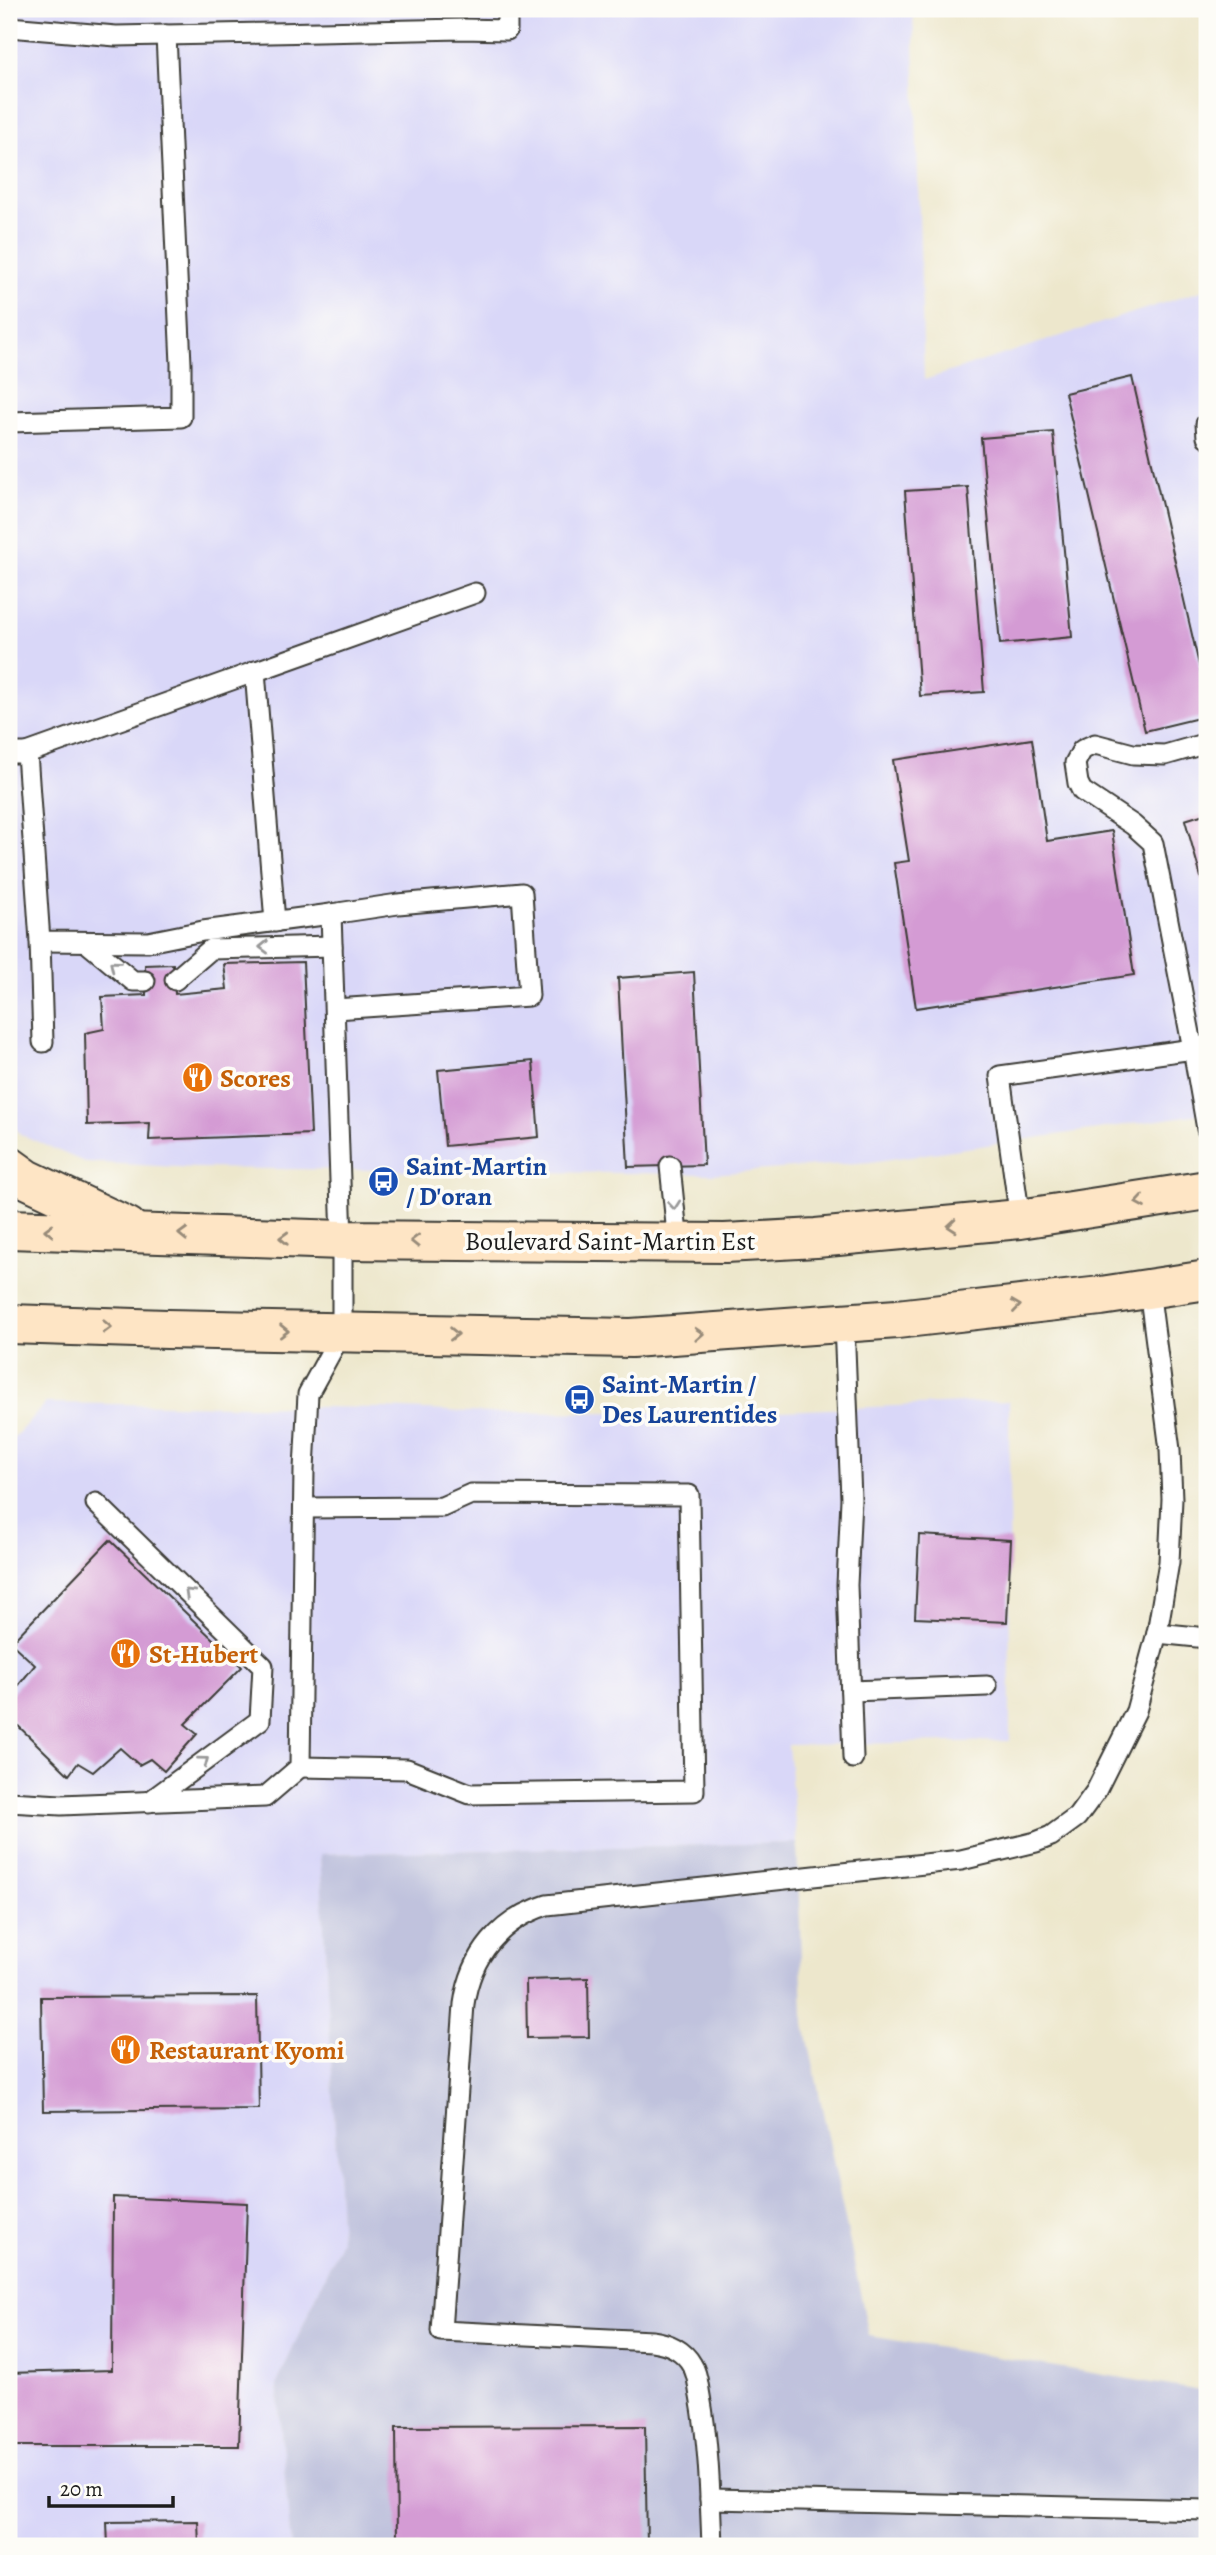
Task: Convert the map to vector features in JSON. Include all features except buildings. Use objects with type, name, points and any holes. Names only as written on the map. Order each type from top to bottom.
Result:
[{"type":"main road","points":[[9,1166],[38,1185],[139,1232]]},
{"type":"main road","name":"Boulevard Saint-Martin Est","points":[[9,1229],[342,1240],[678,1244],[804,1239],[1020,1219],[1207,1190]]},
{"type":"main road","points":[[9,1324],[631,1338],[844,1323],[995,1308],[1207,1280]]},
{"type":"lane","points":[[9,27],[116,36],[507,30],[507,9]]},
{"type":"lane","points":[[9,422],[181,417],[181,350],[166,35]]},
{"type":"lane","points":[[43,1042],[40,941],[18,753],[475,593]]},
{"type":"lane","points":[[254,671],[275,922]]},
{"type":"lane","points":[[1207,743],[1166,755],[1133,754],[1095,744],[1082,750],[1075,763],[1082,791],[1133,825],[1153,843],[1200,1047],[1207,1129]]},
{"type":"lane","points":[[40,941],[148,942],[203,931],[398,904],[522,893],[529,996],[335,1009]]},
{"type":"lane","points":[[300,1767],[308,1394],[342,1332],[342,1240],[331,915]]},
{"type":"lane","points":[[86,942],[134,981],[145,981]]},
{"type":"lane","points":[[175,980],[211,949],[332,946]]},
{"type":"lane","points":[[1020,1219],[1000,1076],[1200,1047]]},
{"type":"lane","points":[[670,1166],[678,1244]]},
{"type":"lane","points":[[712,2546],[705,2423],[696,2373],[692,2364],[679,2350],[662,2342],[652,2341],[441,2331],[464,2004],[468,1981],[485,1947],[506,1925],[547,1905],[961,1860],[1017,1848],[1051,1836],[1077,1816],[1096,1791],[1136,1711],[1157,1633],[1169,1562],[1172,1499],[1170,1450],[1149,1289]]},
{"type":"lane","points":[[844,1323],[851,1499],[847,1585],[853,1758]]},
{"type":"lane","points":[[9,1802],[61,1805],[265,1797],[300,1767],[407,1769],[470,1794],[694,1791],[689,1495],[471,1494],[442,1507],[304,1508]]},
{"type":"lane","points":[[96,1503],[263,1666],[260,1720],[149,1802]]},
{"type":"lane","points":[[1157,1633],[1207,1638]]},
{"type":"lane","points":[[850,1691],[987,1686]]},
{"type":"lane","points":[[710,2499],[1207,2510]]},
{"type":"shaded area","points":[[9,9],[913,9],[924,380],[1207,289],[1207,1113],[870,1162],[712,1174],[196,1168],[84,1162],[20,1134],[9,1119]]},
{"type":"shaded area","points":[[1009,1401],[1010,1741],[788,1745],[797,1843],[320,1854],[341,2240],[277,2384],[291,2546],[9,2546],[9,1443],[46,1403],[382,1408],[491,1413],[782,1411]]},
{"type":"shaded area","points":[[797,1843],[803,2015],[869,2336],[1207,2392],[1207,2546],[291,2546],[277,2384],[341,2240],[320,1854]]},
{"type":"place","name":"Scores","points":[[197,1078]]},
{"type":"place","name":"Saint-Martin / D'oran","points":[[383,1181]]},
{"type":"place","name":"Saint-Martin / Des Laurentides","points":[[579,1399]]},
{"type":"place","name":"St-Hubert","points":[[126,1654]]},
{"type":"place","name":"Restaurant Kyomi","points":[[126,2050]]}]
